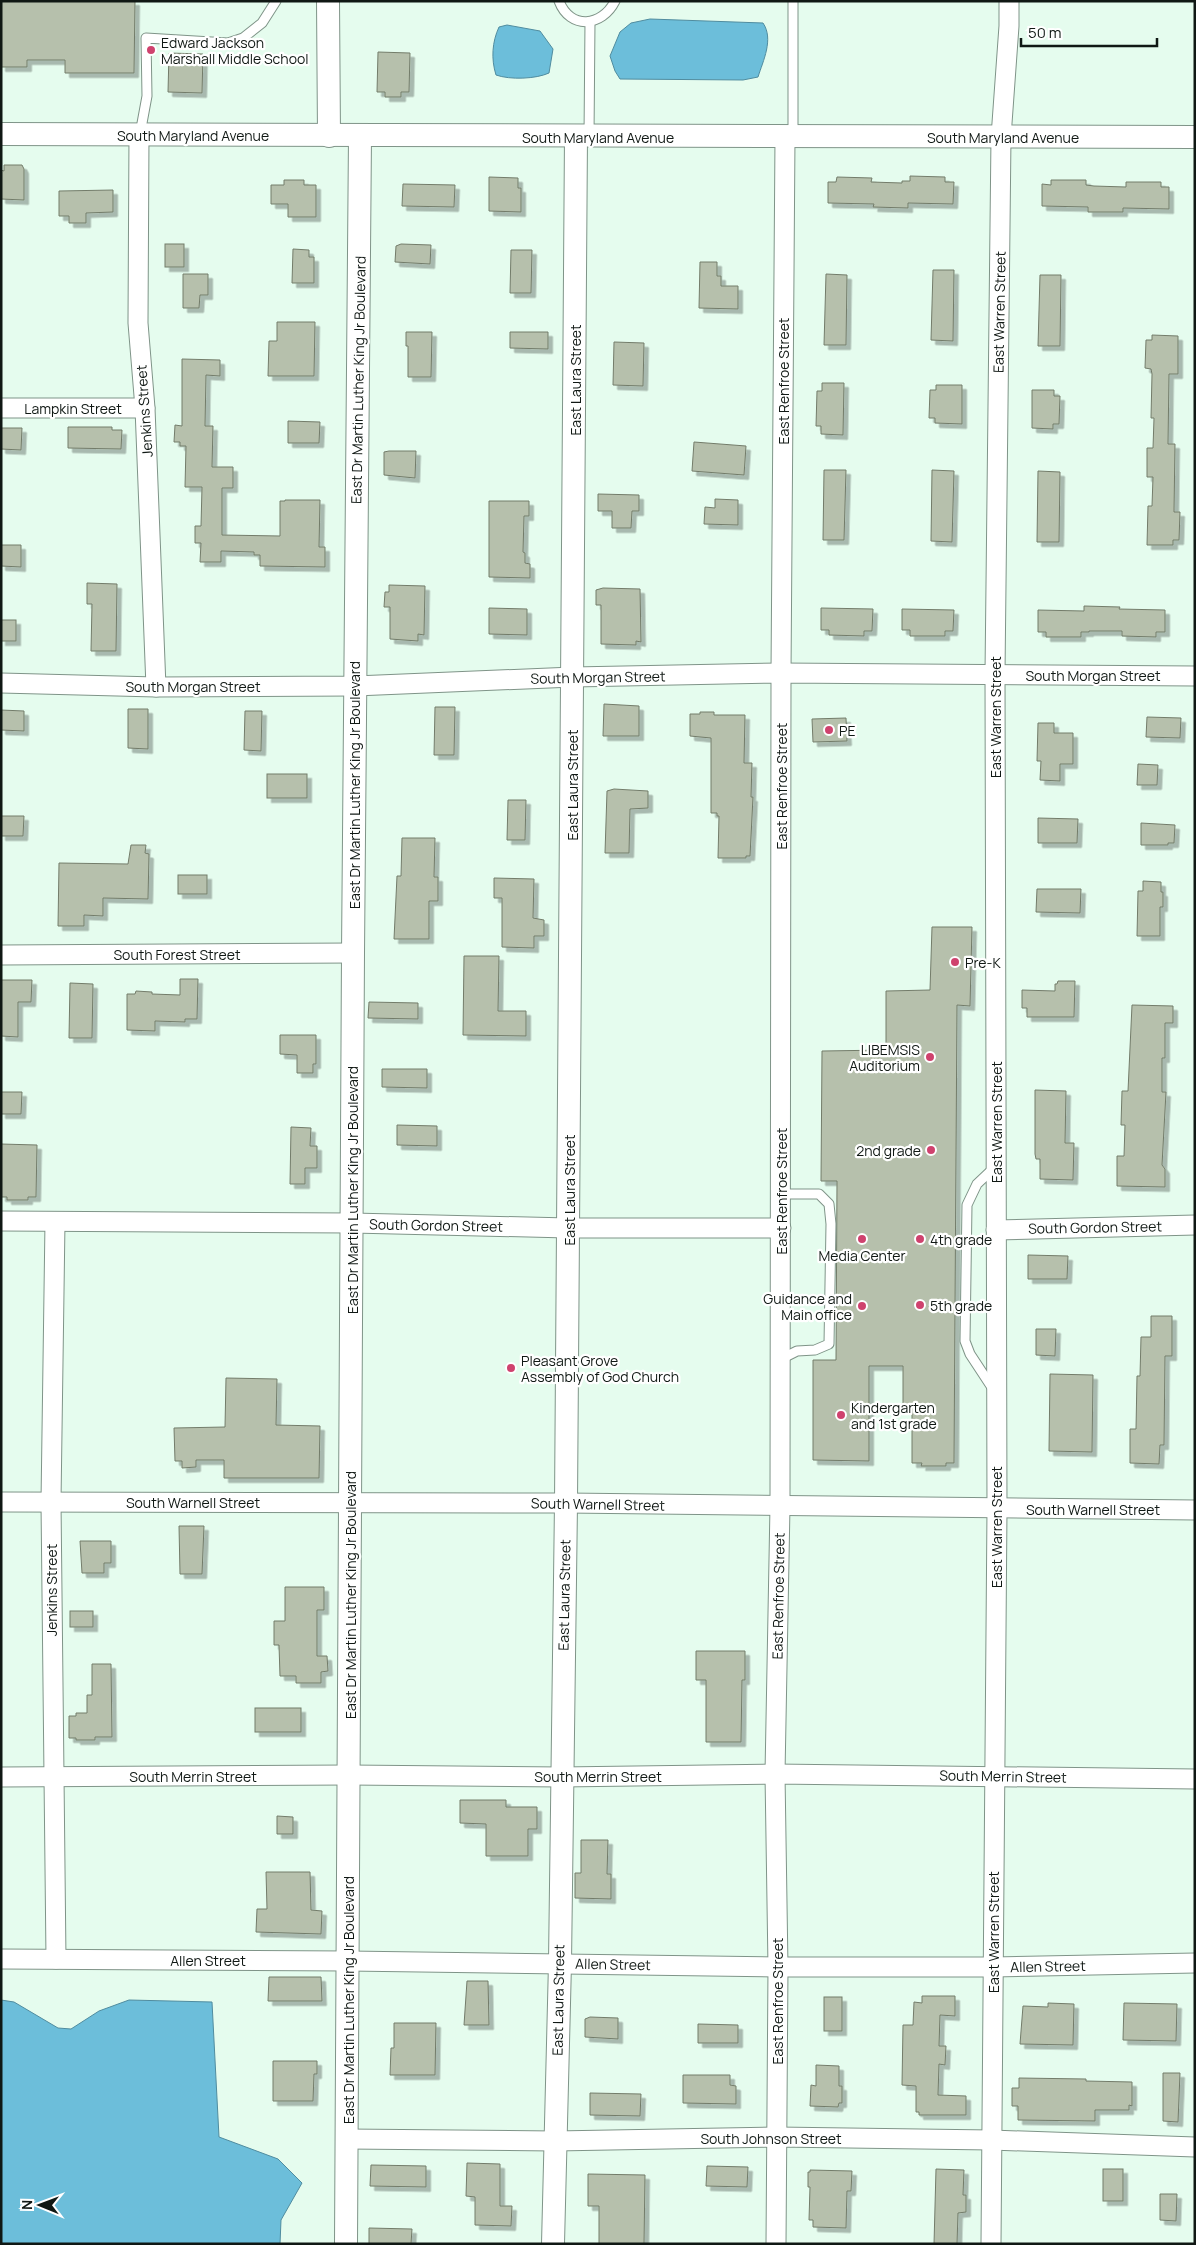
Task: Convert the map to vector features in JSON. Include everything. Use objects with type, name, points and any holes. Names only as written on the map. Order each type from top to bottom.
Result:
[{"type":"street","points":[[328,1],[329,136]]},
{"type":"street","name":"East Warren Street","points":[[991,2244],[997,1509],[995,674],[1001,136],[1009,1]]},
{"type":"street","name":"South Maryland Avenue","points":[[1,134],[789,138],[1195,137]]},
{"type":"street","name":"Jenkins Street","points":[[139,135],[138,323],[145,408],[156,687]]},
{"type":"street","name":"East Dr Martin Luther King Jr Boulevard","points":[[346,2244],[353,953],[360,136]]},
{"type":"street","name":"East Laura Street","points":[[553,2244],[560,1963],[573,677],[582,136]]},
{"type":"street","name":"East Renfroe Street","points":[[776,2244],[778,1967],[775,1774],[780,1506],[781,673],[789,138]]},
{"type":"street","name":"Lampkin Street","points":[[1,408],[145,408]]},
{"type":"street","name":"South Morgan Street","points":[[1,683],[156,687],[355,686],[573,677],[781,673],[1195,676]]},
{"type":"street","name":"South Forest Street","points":[[1,956],[353,953]]},
{"type":"street","name":"South Gordon Street","points":[[1,1221],[352,1223],[568,1228],[780,1228]]},
{"type":"street","name":"Jenkins Street","points":[[55,1222],[51,1502],[52,1777],[56,1959]]},
{"type":"street","name":"South Gordon Street","points":[[996,1230],[1195,1225]]},
{"type":"street","name":"South Warnell Street","points":[[1,1502],[566,1503],[1195,1510]]},
{"type":"street","name":"South Merrin Street","points":[[1,1777],[349,1775],[561,1777],[775,1774],[1195,1779]]},
{"type":"street","name":"Allen Street","points":[[1,1959],[560,1963],[778,1967],[993,1967],[1195,1963]]},
{"type":"street","name":"South Johnson Street","points":[[348,2139],[555,2141],[777,2137],[991,2140],[1195,2147]]},
{"type":"lane","points":[[139,135],[147,96],[146,38],[228,43],[243,38],[262,23],[276,1]]},
{"type":"lane","points":[[559,1],[564,11],[572,18],[590,22],[605,15],[615,1]]},
{"type":"lane","points":[[789,138],[793,1]]},
{"type":"lane","points":[[582,136],[590,22]]},
{"type":"lane","points":[[996,1166],[977,1184],[967,1205],[965,1341],[970,1354],[996,1393]]},
{"type":"lane","points":[[780,1359],[797,1351],[815,1350],[829,1344],[831,1224],[829,1204],[818,1194],[788,1194],[781,1190]]},
{"type":"water","points":[[650,19],[763,23],[768,36],[768,43],[758,77],[743,80],[620,79],[610,56],[620,32],[631,23]]},
{"type":"water","points":[[507,25],[540,31],[553,49],[549,73],[537,77],[523,78],[508,78],[496,75],[493,57],[495,39],[499,27]]},
{"type":"water","points":[[1,2000],[14,2002],[58,2028],[71,2029],[99,2011],[129,2000],[212,2002],[219,2137],[278,2159],[302,2183],[281,2220],[280,2244],[1,2244]]},
{"type":"building","points":[[1,1],[135,1],[134,73],[65,73],[65,60],[27,60],[27,67],[1,67]]},
{"type":"building","points":[[378,52],[410,53],[409,92],[401,92],[401,97],[385,97],[385,92],[377,92]]},
{"type":"building","points":[[169,53],[203,54],[202,93],[168,92]]},
{"type":"building","points":[[4,165],[22,165],[24,169],[24,200],[1,199],[1,170],[4,171]]},
{"type":"building","points":[[910,176],[945,177],[945,182],[954,182],[953,204],[908,203],[908,208],[873,207],[874,204],[828,203],[828,182],[836,182],[837,177],[872,178],[871,182],[902,183],[902,181],[910,181]]},
{"type":"building","points":[[489,177],[518,178],[518,188],[521,188],[521,212],[489,211]]},
{"type":"building","points":[[284,180],[304,180],[304,185],[316,185],[316,217],[288,217],[288,204],[271,204],[271,185],[284,185]]},
{"type":"building","points":[[1051,180],[1086,180],[1086,185],[1126,187],[1126,182],[1161,182],[1161,187],[1169,187],[1169,209],[1123,208],[1123,212],[1088,212],[1088,207],[1042,206],[1042,184],[1051,185]]},
{"type":"building","points":[[403,184],[455,185],[454,207],[402,206]]},
{"type":"building","points":[[113,190],[113,212],[86,213],[86,223],[69,223],[69,216],[59,216],[59,191]]},
{"type":"building","points":[[165,244],[184,244],[184,267],[165,267]]},
{"type":"building","points":[[401,244],[431,245],[430,264],[395,262],[396,246]]},
{"type":"building","points":[[293,249],[309,250],[309,257],[314,257],[314,283],[292,283]]},
{"type":"building","points":[[511,250],[532,250],[531,293],[510,293]]},
{"type":"building","points":[[700,262],[717,262],[717,276],[721,276],[721,286],[738,286],[738,309],[699,308]]},
{"type":"building","points":[[933,270],[954,270],[953,341],[931,340]]},
{"type":"building","points":[[183,274],[208,274],[208,295],[200,295],[199,308],[183,308]]},
{"type":"building","points":[[826,274],[847,275],[846,345],[824,345]]},
{"type":"building","points":[[1040,275],[1061,275],[1060,346],[1038,346]]},
{"type":"building","points":[[277,322],[315,322],[314,376],[268,376],[269,341],[277,341]]},
{"type":"building","points":[[406,332],[432,332],[431,377],[408,377]]},
{"type":"building","points":[[510,332],[548,332],[548,349],[510,348]]},
{"type":"building","points":[[1152,335],[1178,336],[1178,374],[1169,374],[1168,444],[1175,444],[1174,512],[1180,512],[1179,540],[1173,540],[1173,545],[1147,545],[1148,506],[1152,506],[1153,477],[1147,477],[1147,448],[1153,448],[1154,418],[1151,418],[1152,374],[1151,369],[1145,368],[1146,340],[1152,340]]},
{"type":"building","points":[[614,342],[644,343],[643,386],[613,385]]},
{"type":"building","points":[[182,359],[220,360],[220,376],[206,375],[205,426],[213,426],[212,467],[233,467],[233,488],[222,488],[222,535],[280,536],[280,501],[320,500],[319,547],[325,547],[325,567],[260,566],[260,555],[254,555],[254,552],[221,551],[221,562],[200,562],[201,543],[195,543],[195,526],[201,526],[202,487],[185,487],[186,446],[180,446],[180,442],[174,442],[175,425],[182,426]]},
{"type":"building","points":[[822,383],[844,383],[843,435],[821,434],[821,426],[816,426],[817,391],[822,391]]},
{"type":"building","points":[[936,385],[962,385],[962,424],[935,423],[935,418],[929,418],[930,390],[936,390]]},
{"type":"building","points":[[1032,390],[1054,390],[1054,396],[1060,396],[1059,424],[1053,424],[1053,429],[1032,428]]},
{"type":"building","points":[[288,421],[320,422],[319,443],[288,443]]},
{"type":"building","points":[[68,427],[112,427],[112,430],[122,430],[121,449],[68,448]]},
{"type":"building","points":[[1,428],[22,428],[21,450],[1,449]]},
{"type":"building","points":[[694,442],[746,446],[744,475],[692,471]]},
{"type":"building","points":[[416,451],[415,478],[384,475],[384,452]]},
{"type":"building","points":[[824,470],[846,470],[844,540],[823,540]]},
{"type":"building","points":[[932,470],[954,471],[952,542],[931,541]]},
{"type":"building","points":[[1038,471],[1060,472],[1059,542],[1037,542]]},
{"type":"building","points":[[598,494],[639,495],[639,511],[632,511],[631,528],[612,528],[612,511],[598,511]]},
{"type":"building","points":[[715,499],[738,500],[738,525],[704,524],[705,507],[715,508]]},
{"type":"building","points":[[489,501],[529,501],[529,516],[524,516],[523,552],[525,553],[525,563],[530,564],[530,578],[489,577]]},
{"type":"building","points":[[1,545],[21,545],[21,567],[1,566]]},
{"type":"building","points":[[87,583],[117,584],[116,651],[91,651],[92,604],[87,604]]},
{"type":"building","points":[[389,585],[425,586],[424,635],[418,634],[418,641],[390,639],[390,607],[384,607],[385,592],[389,592]]},
{"type":"building","points":[[603,588],[640,589],[641,642],[636,641],[636,645],[601,644],[601,605],[596,605],[596,590]]},
{"type":"building","points":[[1084,606],[1165,610],[1165,632],[1156,632],[1156,637],[1122,636],[1122,631],[1089,631],[1081,632],[1081,637],[1046,637],[1046,632],[1038,632],[1038,610],[1084,611]]},
{"type":"building","points":[[489,608],[527,609],[527,635],[489,634]]},
{"type":"building","points":[[821,608],[873,609],[872,631],[864,631],[864,636],[829,635],[829,630],[821,630]]},
{"type":"building","points":[[902,609],[954,610],[953,631],[945,631],[945,636],[910,636],[910,630],[902,630]]},
{"type":"building","points":[[1,620],[16,620],[16,641],[1,641]]},
{"type":"building","points":[[604,704],[639,706],[639,736],[603,736]]},
{"type":"building","points":[[435,707],[455,707],[454,755],[434,755]]},
{"type":"building","points":[[128,709],[148,709],[148,749],[128,748]]},
{"type":"building","points":[[1,710],[24,711],[24,731],[1,730]]},
{"type":"building","points":[[245,711],[262,711],[261,751],[244,750]]},
{"type":"building","points":[[700,712],[714,712],[714,715],[745,715],[744,763],[752,763],[751,797],[753,797],[750,856],[746,856],[746,858],[718,858],[719,816],[717,816],[717,813],[711,813],[711,738],[690,736],[690,714],[700,714]]},
{"type":"building","points":[[1147,717],[1181,718],[1180,738],[1146,737]]},
{"type":"building","name":"PE","points":[[846,718],[847,741],[813,742],[812,719]]},
{"type":"building","points":[[1038,723],[1054,723],[1054,733],[1073,733],[1073,764],[1060,764],[1060,781],[1040,780],[1041,761],[1037,761]]},
{"type":"building","points":[[1138,764],[1158,765],[1157,785],[1137,785]]},
{"type":"building","points":[[267,774],[307,774],[307,798],[267,798]]},
{"type":"building","points":[[614,789],[648,791],[648,808],[630,809],[629,853],[605,853],[607,791]]},
{"type":"building","points":[[508,800],[526,800],[525,840],[507,840]]},
{"type":"building","points":[[1,816],[24,816],[23,836],[1,836]]},
{"type":"building","points":[[1038,818],[1078,819],[1077,843],[1038,843]]},
{"type":"building","points":[[1141,823],[1175,825],[1174,843],[1168,843],[1168,845],[1141,845]]},
{"type":"building","points":[[402,838],[435,838],[434,877],[438,877],[438,901],[429,901],[429,939],[394,939],[397,876],[401,876]]},
{"type":"building","points":[[131,845],[146,845],[145,853],[149,854],[148,899],[103,898],[103,916],[84,915],[84,926],[58,926],[59,863],[128,864]]},
{"type":"building","points":[[178,875],[207,875],[207,894],[178,894]]},
{"type":"building","points":[[494,878],[534,879],[533,918],[544,920],[544,936],[534,936],[534,948],[502,947],[502,898],[494,898]]},
{"type":"building","points":[[1143,881],[1161,882],[1163,907],[1160,907],[1160,936],[1137,936],[1138,891],[1143,891]]},
{"type":"building","points":[[1037,889],[1081,889],[1080,913],[1036,912]]},
{"type":"building","points":[[932,927],[972,927],[970,1006],[957,1005],[954,1463],[946,1463],[946,1466],[921,1466],[922,1463],[912,1463],[912,1409],[903,1409],[903,1366],[869,1366],[869,1461],[813,1460],[813,1360],[836,1360],[837,1181],[821,1181],[822,1051],[886,1050],[886,991],[930,990]]},
{"type":"building","points":[[464,956],[499,956],[498,1011],[526,1011],[526,1036],[463,1035]]},
{"type":"building","points":[[180,979],[198,979],[197,1019],[185,1019],[185,1022],[155,1021],[155,1031],[127,1030],[127,994],[135,994],[136,991],[152,992],[152,994],[180,995]]},
{"type":"building","points":[[1,980],[32,980],[31,1002],[18,1002],[18,1037],[1,1036]]},
{"type":"building","points":[[1058,981],[1075,981],[1074,1017],[1027,1017],[1027,1008],[1022,1008],[1022,990],[1055,991],[1055,984]]},
{"type":"building","points":[[70,983],[93,984],[92,1038],[69,1038]]},
{"type":"building","points":[[369,1002],[418,1003],[418,1019],[368,1018]]},
{"type":"building","points":[[1132,1005],[1173,1006],[1173,1023],[1165,1023],[1165,1058],[1162,1058],[1162,1092],[1166,1092],[1162,1165],[1165,1169],[1165,1187],[1117,1186],[1117,1156],[1124,1156],[1125,1125],[1121,1125],[1122,1091],[1128,1091]]},
{"type":"building","points":[[280,1035],[316,1035],[316,1064],[313,1064],[313,1073],[297,1073],[297,1055],[280,1054]]},
{"type":"building","points":[[382,1069],[427,1069],[427,1088],[382,1087]]},
{"type":"building","points":[[1035,1090],[1066,1091],[1065,1143],[1074,1143],[1073,1180],[1040,1179],[1040,1159],[1036,1159],[1035,1154]]},
{"type":"building","points":[[1,1092],[22,1092],[21,1114],[1,1114]]},
{"type":"building","points":[[397,1125],[437,1126],[437,1146],[397,1145]]},
{"type":"building","points":[[291,1127],[311,1128],[310,1146],[317,1146],[317,1168],[305,1168],[305,1184],[290,1184]]},
{"type":"building","points":[[1,1144],[37,1145],[36,1197],[28,1197],[28,1200],[7,1200],[7,1197],[1,1197]]},
{"type":"building","points":[[1028,1255],[1068,1256],[1067,1279],[1028,1279]]},
{"type":"building","points":[[1151,1316],[1172,1316],[1172,1356],[1165,1356],[1164,1445],[1160,1445],[1159,1464],[1130,1463],[1130,1429],[1136,1429],[1137,1376],[1140,1376],[1141,1337],[1151,1337]]},
{"type":"building","points":[[1036,1329],[1056,1329],[1055,1356],[1036,1355]]},
{"type":"building","points":[[1050,1374],[1093,1375],[1092,1452],[1049,1451]]},
{"type":"building","points":[[226,1378],[277,1379],[276,1425],[320,1426],[319,1478],[224,1478],[224,1460],[196,1460],[196,1467],[182,1468],[182,1461],[175,1461],[174,1428],[225,1427]]},
{"type":"building","points":[[179,1526],[204,1526],[202,1574],[180,1574]]},
{"type":"building","points":[[80,1541],[111,1541],[111,1563],[104,1563],[104,1573],[82,1573]]},
{"type":"building","points":[[285,1587],[324,1587],[324,1610],[317,1610],[317,1656],[327,1656],[328,1671],[321,1672],[321,1683],[296,1683],[296,1676],[280,1676],[279,1645],[274,1645],[274,1621],[285,1621]]},
{"type":"building","points":[[70,1611],[93,1611],[93,1627],[70,1627]]},
{"type":"building","points":[[696,1651],[745,1651],[745,1680],[742,1680],[741,1742],[706,1742],[706,1680],[696,1680]]},
{"type":"building","points":[[92,1664],[111,1664],[112,1737],[95,1737],[95,1740],[76,1740],[76,1738],[69,1738],[69,1716],[76,1716],[76,1713],[87,1713],[87,1695],[92,1695]]},
{"type":"building","points":[[255,1708],[301,1708],[301,1732],[255,1732]]},
{"type":"building","points":[[460,1800],[506,1800],[506,1807],[537,1807],[537,1829],[528,1829],[528,1856],[486,1856],[486,1824],[460,1823]]},
{"type":"building","points":[[277,1816],[293,1817],[293,1834],[277,1834]]},
{"type":"building","points":[[581,1840],[608,1840],[607,1874],[611,1874],[611,1899],[575,1898],[575,1873],[581,1873]]},
{"type":"building","points":[[266,1872],[310,1872],[311,1910],[322,1911],[321,1934],[256,1932],[257,1909],[267,1909]]},
{"type":"building","points":[[269,1977],[321,1977],[322,2001],[268,2001]]},
{"type":"building","points":[[467,1981],[488,1981],[489,2025],[464,2025]]},
{"type":"building","points":[[922,1996],[955,1996],[955,2016],[940,2015],[939,2046],[946,2046],[945,2065],[939,2064],[938,2095],[966,2096],[966,2115],[919,2115],[919,2112],[916,2112],[916,2086],[902,2085],[903,2025],[913,2025],[914,2002],[922,2003]]},
{"type":"building","points":[[824,1997],[842,1997],[842,2031],[824,2031]]},
{"type":"building","points":[[1048,2003],[1074,2004],[1073,2045],[1020,2044],[1023,2006],[1048,2007]]},
{"type":"building","points":[[1124,2003],[1177,2004],[1176,2041],[1123,2040]]},
{"type":"building","points":[[590,2017],[618,2018],[618,2039],[585,2037],[585,2019]]},
{"type":"building","points":[[394,2023],[436,2023],[435,2075],[390,2075],[391,2048],[394,2048]]},
{"type":"building","points":[[698,2024],[738,2025],[738,2043],[698,2043]]},
{"type":"building","points":[[273,2061],[317,2061],[317,2074],[314,2074],[313,2101],[273,2101]]},
{"type":"building","points":[[816,2065],[839,2066],[839,2086],[842,2086],[842,2103],[839,2103],[838,2107],[810,2106],[811,2085],[816,2086]]},
{"type":"building","points":[[1163,2073],[1180,2073],[1178,2122],[1163,2121]]},
{"type":"building","points":[[683,2075],[730,2075],[730,2085],[736,2086],[736,2104],[683,2103]]},
{"type":"building","points":[[1019,2078],[1132,2082],[1132,2106],[1129,2105],[1129,2110],[1095,2110],[1095,2121],[1018,2120],[1018,2106],[1012,2106],[1012,2088],[1019,2088]]},
{"type":"building","points":[[590,2093],[641,2094],[640,2116],[590,2115]]},
{"type":"building","points":[[467,2163],[500,2164],[500,2206],[512,2206],[511,2226],[475,2225],[475,2197],[466,2196]]},
{"type":"building","points":[[371,2165],[426,2166],[426,2187],[370,2186]]},
{"type":"building","points":[[707,2166],[748,2167],[747,2187],[706,2186]]},
{"type":"building","points":[[936,2169],[964,2170],[963,2195],[966,2195],[966,2212],[958,2213],[957,2244],[934,2244]]},
{"type":"building","points":[[1103,2169],[1123,2169],[1123,2201],[1103,2201]]},
{"type":"building","points":[[810,2170],[852,2171],[851,2191],[847,2191],[846,2228],[813,2227],[813,2220],[809,2220],[810,2187],[808,2187],[808,2172]]},
{"type":"building","points":[[588,2174],[645,2175],[644,2244],[599,2244],[599,2206],[588,2206]]},
{"type":"building","points":[[1160,2194],[1177,2194],[1176,2221],[1160,2220]]},
{"type":"building","points":[[369,2228],[412,2229],[411,2244],[369,2244]]},
{"type":"place","name":"Edward Jackson Marshall Middle School","points":[[151,50]]},
{"type":"place","name":"PE","points":[[829,730]]},
{"type":"place","name":"Pre-K","points":[[955,962]]},
{"type":"place","name":"LIBEMSIS Auditorium","points":[[930,1057]]},
{"type":"place","name":"2nd grade","points":[[931,1150]]},
{"type":"place","name":"Media Center","points":[[862,1239]]},
{"type":"place","name":"4th grade","points":[[920,1239]]},
{"type":"place","name":"5th grade","points":[[920,1305]]},
{"type":"place","name":"Guidance and Main office","points":[[862,1306]]},
{"type":"place","name":"Pleasant Grove Assembly of God Church","points":[[511,1368]]},
{"type":"place","name":"Kindergarten and 1st grade","points":[[841,1415]]}]
